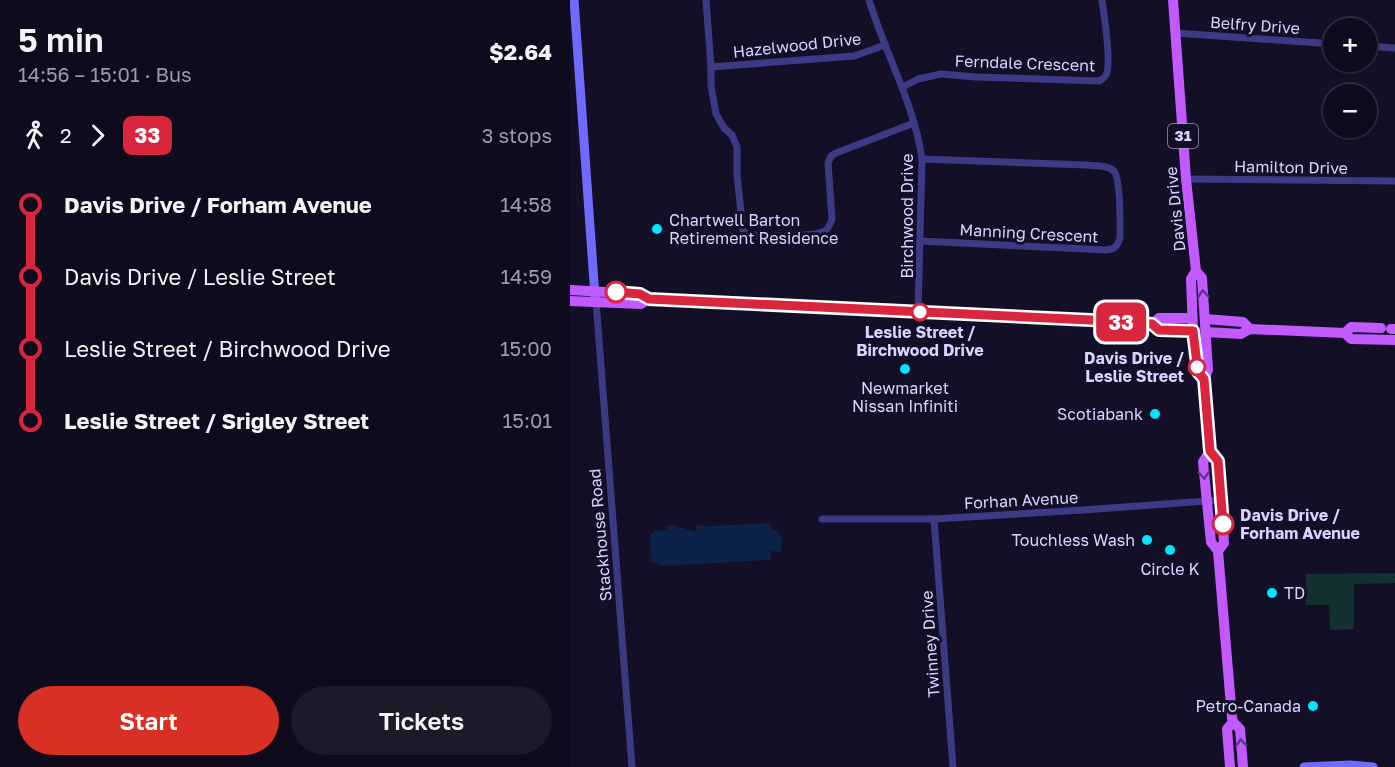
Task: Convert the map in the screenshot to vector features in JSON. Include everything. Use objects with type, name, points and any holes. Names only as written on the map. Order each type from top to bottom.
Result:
[{"type":"main road","name":"Davis Drive","points":[[1173,0],[1186,179],[1196,271],[1202,278],[1208,370],[1204,379],[1210,451],[1218,461],[1224,543],[1218,551]]},
{"type":"main road","name":"Davis Drive","points":[[1196,271],[1191,279],[1192,318],[1198,372],[1204,379]]},
{"type":"main road","points":[[570,290],[641,304],[649,299],[918,312],[1152,324],[1159,330],[1193,331]]},
{"type":"main road","points":[[570,302],[595,296]]},
{"type":"main road","points":[[1152,324],[1160,318],[1192,318]]},
{"type":"main road","points":[[1205,319],[1243,322],[1250,329]]},
{"type":"main road","points":[[1345,333],[1352,327],[1389,328]]},
{"type":"main road","points":[[1206,332],[1240,334],[1250,329],[1345,333],[1351,339],[1395,340]]},
{"type":"main road","name":"Davis Drive","points":[[1210,451],[1203,462],[1206,501],[1211,542],[1218,551],[1233,722],[1240,729],[1243,767]]},
{"type":"main road","name":"Davis Drive","points":[[1230,767],[1227,729],[1233,722]]},
{"type":"street","points":[[574,0],[595,296]]},
{"type":"street","points":[[706,0],[711,86],[716,114],[724,128],[732,135],[737,147],[737,175],[743,231],[747,234],[783,236],[817,234],[826,231],[832,219],[828,163],[831,156],[914,123]]},
{"type":"street","points":[[869,0],[885,45]]},
{"type":"street","name":"Ferndale Crescent","points":[[903,87],[918,79],[941,74],[1099,81],[1105,78],[1108,71],[1102,0]]},
{"type":"street","name":"Belfry Drive","points":[[1175,33],[1323,43]]},
{"type":"street","name":"Hazelwood Drive","points":[[711,67],[854,56],[885,45]]},
{"type":"street","name":"Birchwood Drive","points":[[885,45],[903,87],[920,141],[922,159],[918,312]]},
{"type":"street","points":[[1377,47],[1395,48]]},
{"type":"street","name":"Manning Crescent","points":[[920,241],[1106,250],[1114,249],[1120,238],[1118,183],[1115,172],[1108,168],[1086,165],[922,159]]},
{"type":"street","name":"Hamilton Drive","points":[[1186,179],[1395,181]]},
{"type":"street","name":"Stackhouse Road","points":[[595,296],[632,767]]},
{"type":"street","points":[[1192,318],[1205,319]]},
{"type":"street","points":[[1193,331],[1206,332]]},
{"type":"street","name":"Forhan Avenue","points":[[822,519],[934,519],[1221,500]]},
{"type":"street","name":"Twinney Drive","points":[[934,519],[953,767]]},
{"type":"street","points":[[1304,767],[1350,765],[1373,767]]},
{"type":"green space","points":[[1395,573],[1395,583],[1354,584],[1354,629],[1330,630],[1329,605],[1306,605],[1306,574]]},
{"type":"water","points":[[771,523],[771,527],[774,531],[776,529],[782,539],[781,552],[771,551],[770,560],[664,566],[651,562],[650,534],[666,530],[668,525],[696,532],[697,525]]},
{"type":"bus line","name":"33","points":[[616,292],[640,294],[649,299],[1112,321],[1152,324],[1159,330],[1193,331],[1198,372],[1204,379],[1210,451],[1218,461],[1223,524]]},
{"type":"place","name":"Chartwell Barton Retirement Residence","points":[[657,229]]},
{"type":"place","name":"Leslie Street / Birchwood Drive","points":[[920,312]]},
{"type":"place","name":"Davis Drive / Leslie Street","points":[[1197,367]]},
{"type":"place","name":"Newmarket Nissan Infiniti","points":[[905,369]]},
{"type":"place","name":"Scotiabank","points":[[1155,414]]},
{"type":"place","name":"Davis Drive / Forham Avenue","points":[[1223,524]]},
{"type":"place","name":"Touchless Wash","points":[[1147,540]]},
{"type":"place","name":"Circle K","points":[[1170,550]]},
{"type":"place","name":"TD","points":[[1272,593]]},
{"type":"place","name":"Petro-Canada","points":[[1313,706]]}]
